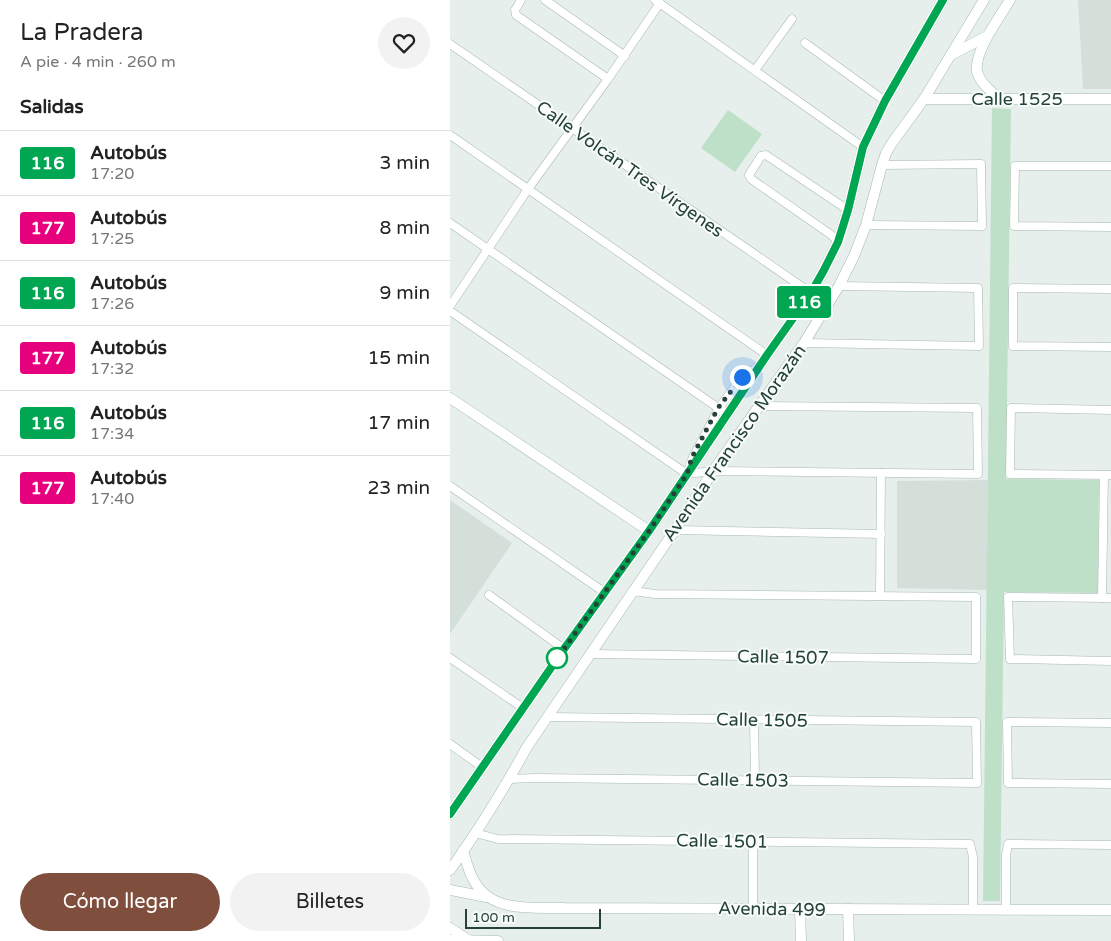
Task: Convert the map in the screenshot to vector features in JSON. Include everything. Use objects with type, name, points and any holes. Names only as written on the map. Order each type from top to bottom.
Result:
[{"type":"street","points":[[521,0],[515,13],[608,79]]},
{"type":"street","points":[[545,0],[625,56]]},
{"type":"street","name":"Avenida Francisco Morazán","points":[[450,814],[604,592],[649,531],[687,474],[723,411],[760,366],[811,293],[838,242],[848,210],[863,147],[885,101],[943,0]]},
{"type":"street","name":"Avenida Francisco Morazán","points":[[450,870],[509,779],[527,747],[713,472],[804,343],[839,286],[854,256],[866,225],[886,153],[924,99],[984,0]]},
{"type":"street","points":[[999,98],[984,85],[977,73],[976,62],[987,36],[1010,0]]},
{"type":"street","points":[[450,306],[528,189],[625,56],[658,2],[863,147]]},
{"type":"street","points":[[755,70],[792,19]]},
{"type":"street","points":[[952,54],[987,36]]},
{"type":"street","points":[[805,43],[885,101]]},
{"type":"street","name":"Calle Volcán Tres Vírgenes","points":[[450,44],[811,293]]},
{"type":"street","name":"Calle 1525","points":[[924,99],[1111,99]]},
{"type":"street","points":[[450,135],[767,355]]},
{"type":"street","points":[[838,242],[830,234],[750,179],[749,173],[761,156],[764,154],[768,155],[848,210]]},
{"type":"street","points":[[866,225],[982,226],[982,164],[882,165]]},
{"type":"street","points":[[1111,166],[1015,166],[1014,226],[1111,227]]},
{"type":"street","points":[[450,223],[723,411]]},
{"type":"street","points":[[804,343],[979,346],[978,288],[839,286]]},
{"type":"street","points":[[1111,289],[1013,288],[1013,346],[1111,347]]},
{"type":"street","points":[[450,310],[687,474],[713,472],[978,474],[977,408],[760,406]]},
{"type":"street","points":[[450,398],[649,531]]},
{"type":"street","points":[[1102,598],[1107,537],[1107,475],[1010,474],[1011,408],[1111,410]]},
{"type":"street","points":[[633,591],[655,594],[880,596],[881,473]]},
{"type":"street","points":[[450,486],[604,592]]},
{"type":"street","points":[[675,530],[881,534]]},
{"type":"street","points":[[489,595],[564,649]]},
{"type":"street","name":"Calle 1507","points":[[590,654],[976,659],[976,597],[880,596]]},
{"type":"street","points":[[1111,598],[1008,597],[1010,659],[1111,660]]},
{"type":"street","points":[[450,658],[523,708]]},
{"type":"street","name":"Calle 1505","points":[[548,717],[976,722],[977,782]]},
{"type":"street","points":[[754,720],[755,780]]},
{"type":"street","points":[[1111,723],[1007,722],[1008,783],[1111,784]]},
{"type":"street","points":[[450,744],[482,767]]},
{"type":"street","name":"Calle 1503","points":[[509,779],[977,782]]},
{"type":"street","name":"Calle 1501","points":[[475,833],[498,839],[970,844],[973,857],[973,910]]},
{"type":"street","points":[[753,842],[753,908]]},
{"type":"street","points":[[1006,910],[1006,855],[1008,844],[1111,845]]},
{"type":"street","points":[[463,851],[472,878],[486,897]]},
{"type":"street","name":"Avenida 499","points":[[450,890],[486,897],[497,903],[510,906],[565,908],[1111,910]]},
{"type":"street","points":[[800,909],[801,941]]},
{"type":"street","points":[[848,909],[849,941]]},
{"type":"street","points":[[450,928],[469,940]]},
{"type":"street","points":[[450,940],[498,941]]},
{"type":"shaded area","points":[[1078,0],[1111,0],[1111,89],[1083,89]]},
{"type":"shaded area","points":[[988,480],[987,590],[897,588],[897,481]]},
{"type":"shaded area","points":[[450,500],[512,543],[450,634]]},
{"type":"green space","points":[[992,108],[1011,109],[1006,479],[1099,480],[1098,593],[1004,592],[1000,901],[983,901]]},
{"type":"green space","points":[[728,110],[762,134],[735,172],[701,148]]},
{"type":"bus line","name":"116","points":[[450,814],[564,649],[649,531],[811,293],[838,242],[848,210],[863,147],[885,101],[943,0]]},
{"type":"route","points":[[557,658],[553,664],[649,531],[687,474],[692,457],[718,408],[742,377]]}]
